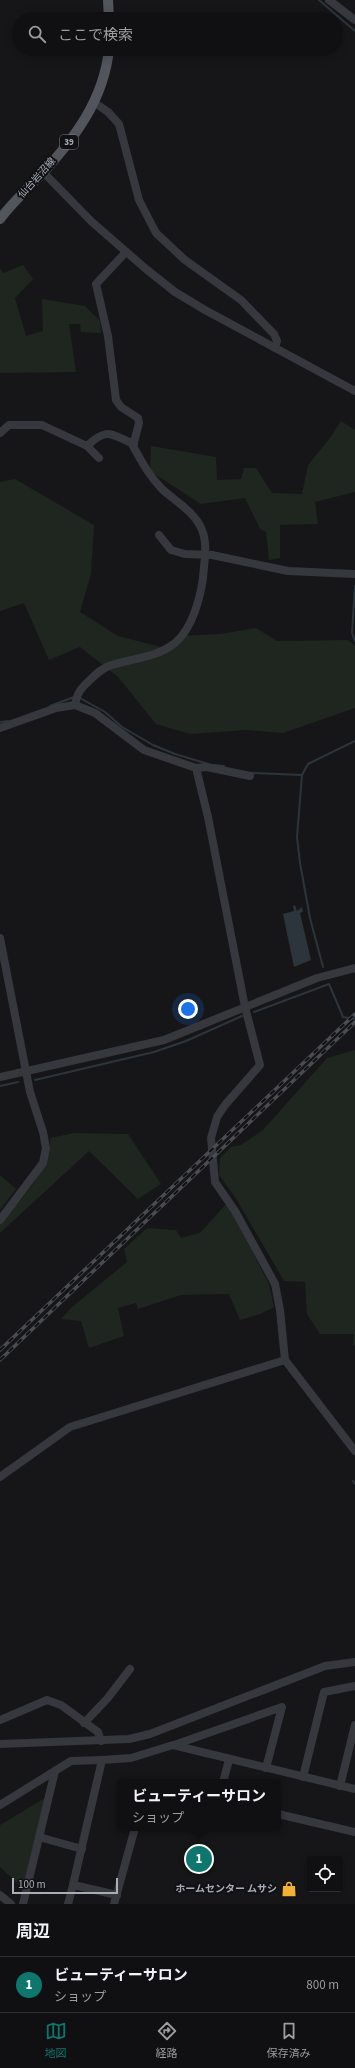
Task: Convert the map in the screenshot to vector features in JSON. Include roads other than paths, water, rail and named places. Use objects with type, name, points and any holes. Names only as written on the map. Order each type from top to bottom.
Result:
[{"type":"main road","points":[[108,0],[109,12]]},
{"type":"main road","name":"仙台岩沼線","points":[[0,219],[43,172],[81,127],[95,103],[102,87],[108,56]]},
{"type":"street","points":[[329,0],[355,20]]},
{"type":"street","points":[[95,103],[108,112],[119,124],[139,200],[156,233],[185,260],[228,290],[246,306],[274,334],[277,341],[275,348]]},
{"type":"street","points":[[43,172],[92,222],[175,292],[205,310],[355,391]]},
{"type":"street","points":[[0,728],[76,700],[81,688],[101,670],[111,665],[148,656],[166,649],[176,642],[187,629],[193,615],[202,584],[205,554],[202,530],[194,517],[151,478],[133,446],[139,420],[136,416],[122,407],[116,400],[105,316],[96,284],[126,252]]},
{"type":"street","points":[[0,433],[9,425],[42,425],[87,446],[99,458]]},
{"type":"street","points":[[87,446],[99,435],[109,433],[134,444]]},
{"type":"street","points":[[159,535],[171,550],[185,554],[205,554],[288,571],[355,574]]},
{"type":"street","points":[[76,700],[96,713],[144,750],[196,768],[207,767],[250,776]]},
{"type":"street","points":[[196,768],[208,817],[245,1006],[260,1066],[225,1105],[217,1118],[211,1138],[215,1182],[235,1211],[275,1284],[280,1310],[285,1360],[355,1451]]},
{"type":"street","points":[[0,938],[30,1092],[46,1142],[46,1156],[43,1163],[0,1220]]},
{"type":"street","points":[[0,1077],[159,1041],[317,978],[355,968]]},
{"type":"street","points":[[0,1477],[70,1427],[285,1360]]},
{"type":"street","points":[[0,1744],[129,1739],[150,1734],[325,1666],[355,1662]]},
{"type":"street","points":[[84,1723],[107,1698],[130,1669]]},
{"type":"street","points":[[303,1777],[324,1692],[355,1686]]},
{"type":"street","points":[[0,1720],[47,1700],[61,1706],[98,1732],[101,1740]]},
{"type":"street","points":[[0,1805],[71,1761],[131,1758],[282,1707],[266,1768]]},
{"type":"street","points":[[340,1786],[355,1725]]},
{"type":"street","points":[[173,1745],[229,1760],[355,1789]]},
{"type":"street","points":[[68,1904],[102,1760]]},
{"type":"street","points":[[224,1779],[229,1760]]},
{"type":"street","points":[[23,1904],[55,1771]]},
{"type":"street","points":[[281,1815],[355,1832]]},
{"type":"street","points":[[114,1904],[134,1831]]},
{"type":"street","points":[[39,1838],[82,1849]]},
{"type":"street","points":[[73,1885],[117,1895]]},
{"type":"street","points":[[0,1894],[11,1904]]},
{"type":"waterway","points":[[319,0],[333,12]]},
{"type":"waterway","points":[[343,21],[355,31]]},
{"type":"waterway","points":[[355,586],[352,633],[355,641]]},
{"type":"waterway","points":[[50,706],[74,697]]},
{"type":"waterway","points":[[80,698],[105,712],[122,727],[153,745],[175,754],[208,764]]},
{"type":"waterway","points":[[0,722],[8,721]]},
{"type":"waterway","points":[[323,967],[310,918],[297,837],[302,775],[308,764],[355,741]]},
{"type":"waterway","points":[[214,765],[224,766]]},
{"type":"waterway","points":[[251,773],[302,775]]},
{"type":"waterway","points":[[254,1012],[329,984],[343,1017],[355,1019]]},
{"type":"waterway","points":[[35,1080],[154,1052],[186,1041],[242,1016]]},
{"type":"waterway","points":[[0,1086],[18,1082]]},
{"type":"railway","points":[[0,1350],[355,1014]]},
{"type":"railway","points":[[0,1360],[355,1022]]},
{"type":"place","name":"ビューティーサロン","points":[[199,1859]]},
{"type":"place","name":"ホームセンター ムサシ","points":[[289,1889]]}]
